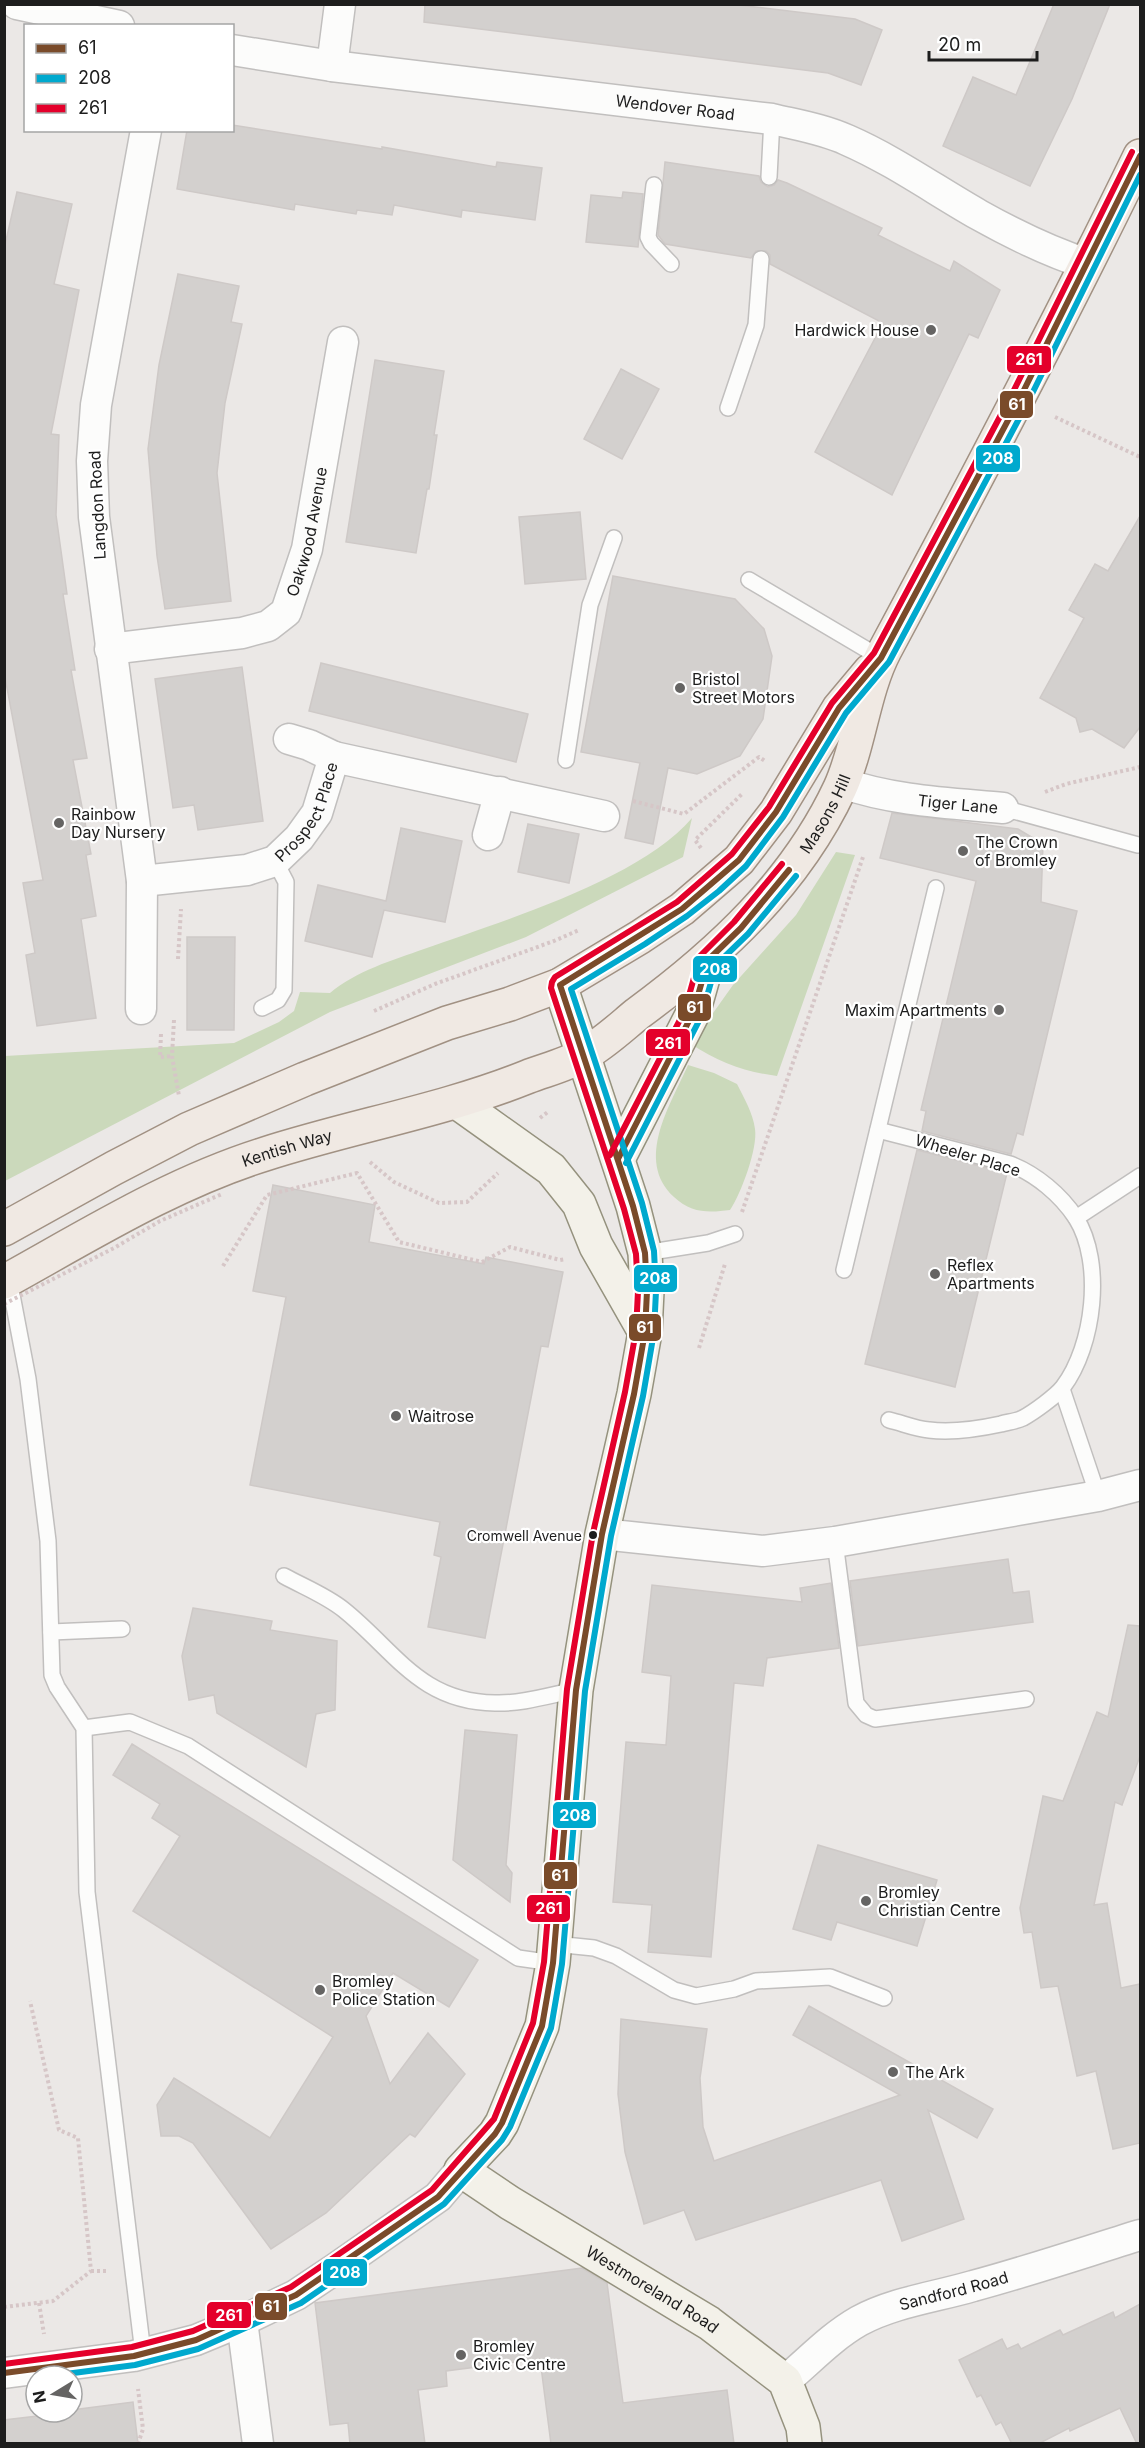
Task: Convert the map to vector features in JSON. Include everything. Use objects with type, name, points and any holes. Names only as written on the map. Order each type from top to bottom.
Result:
[{"type":"main road","name":"Masons Hill","points":[[583,1055],[708,960],[771,894],[818,832],[842,783],[881,658],[1020,398],[1140,156]]},
{"type":"main road","name":"Masons Hill","points":[[561,985],[682,909],[739,860],[776,812],[839,708],[881,658]]},
{"type":"main road","points":[[618,1159],[693,1013],[708,960]]},
{"type":"main road","points":[[4,1229],[189,1129],[438,1026],[510,1004],[561,985],[618,1159],[645,1253],[647,1291],[645,1332],[634,1394],[602,1534],[576,1690],[554,1953],[542,2026],[511,2104],[495,2134],[461,2170]]},
{"type":"main road","name":"Kentish Way","points":[[7,1294],[178,1188],[235,1164],[270,1152],[457,1102],[583,1055]]},
{"type":"main road","points":[[457,1102],[551,1169],[579,1204],[596,1246],[645,1332]]},
{"type":"main road","name":"Westmoreland Road","points":[[461,2170],[510,2203],[709,2323],[785,2381]]},
{"type":"main road","points":[[785,2381],[803,2427],[805,2444]]},
{"type":"street","points":[[17,4],[110,24]]},
{"type":"street","points":[[332,66],[340,4]]},
{"type":"street","name":"Wendover Road","points":[[234,50],[332,66],[772,119],[823,130],[899,168],[981,216],[1060,255],[1087,264]]},
{"type":"street","name":"Langdon Road","points":[[141,1009],[142,881],[94,517],[92,461],[96,405],[146,132]]},
{"type":"street","name":"Oakwood Avenue","points":[[110,649],[242,633],[268,626],[286,612],[307,549],[343,342]]},
{"type":"street","points":[[289,739],[309,745],[334,757]]},
{"type":"street","name":"Prospect Place","points":[[142,881],[247,870],[275,861],[299,838],[317,813],[334,757],[604,816]]},
{"type":"street","name":"Tiger Lane","points":[[842,783],[862,790],[911,800],[1003,808]]},
{"type":"street","points":[[488,835],[500,792]]},
{"type":"street","points":[[602,1534],[763,1551],[835,1542],[1098,1496],[1140,1485]]},
{"type":"street","points":[[4,2373],[138,2354],[196,2340],[242,2321],[296,2295],[335,2269],[438,2197],[461,2170]]},
{"type":"street","name":"Sandford Road","points":[[785,2381],[810,2361],[824,2345],[862,2319],[903,2304],[973,2286],[1140,2235]]},
{"type":"street","points":[[242,2321],[258,2444]]},
{"type":"lane","points":[[769,177],[772,119]]},
{"type":"lane","points":[[654,185],[648,237],[671,264]]},
{"type":"lane","points":[[728,408],[756,325],[761,259]]},
{"type":"lane","points":[[566,760],[590,605],[614,538]]},
{"type":"lane","points":[[749,580],[881,658]]},
{"type":"lane","points":[[1003,808],[1138,845]]},
{"type":"lane","points":[[262,1008],[278,1000],[284,990],[286,882],[275,861]]},
{"type":"lane","points":[[844,1270],[936,888]]},
{"type":"lane","name":"Wheeler Place","points":[[878,1130],[1021,1169],[1048,1187],[1076,1218],[1087,1243],[1092,1289],[1091,1321],[1081,1357],[1062,1389],[1022,1419],[976,1430],[929,1430],[889,1420]]},
{"type":"lane","points":[[1076,1218],[1140,1176]]},
{"type":"lane","points":[[645,1253],[708,1243],[735,1234]]},
{"type":"lane","points":[[7,1294],[28,1379],[48,1541],[52,1675],[57,1687],[84,1728],[87,1892],[138,2354]]},
{"type":"lane","points":[[1062,1389],[1098,1496]]},
{"type":"lane","points":[[835,1542],[856,1704],[866,1715],[875,1719],[1026,1699]]},
{"type":"lane","points":[[284,1576],[343,1609],[400,1664],[433,1688],[450,1695],[474,1701],[503,1703],[576,1690]]},
{"type":"lane","points":[[51,1632],[122,1629]]},
{"type":"lane","points":[[84,1728],[130,1722],[188,1746],[518,1958],[594,1948],[674,1990],[696,1996],[734,1989],[756,1981],[830,1977],[884,1998]]},
{"type":"path","points":[[1054,417],[1140,457]]},
{"type":"path","points":[[604,816],[608,795],[684,814],[759,757],[768,763],[762,770]]},
{"type":"path","name":"Tiger Lane","points":[[1003,808],[1066,784],[1140,766]]},
{"type":"path","points":[[704,852],[694,840],[745,792]]},
{"type":"path","points":[[699,1348],[735,1234],[863,857]]},
{"type":"path","points":[[370,1013],[554,941],[584,927]]},
{"type":"path","points":[[160,1039],[160,1057],[172,1056]]},
{"type":"path","points":[[365,1158],[394,1182],[439,1203],[467,1202],[501,1171]]},
{"type":"path","points":[[223,1266],[267,1195],[357,1173],[399,1242],[482,1262],[510,1247],[560,1260],[567,1259]]},
{"type":"path","points":[[7,1294],[114,1248],[160,1221],[233,1190]]},
{"type":"path","points":[[4,2307],[53,2301],[91,2271],[78,2138],[59,2130],[30,2001]]},
{"type":"path","points":[[138,2354],[143,2429],[138,2444]]},
{"type":"green space","points":[[692,818],[683,857],[526,937],[330,1012],[5,1181],[5,1056],[234,1043],[279,1022],[294,1011],[300,992],[330,993],[351,978],[375,967],[529,912],[567,896],[639,861],[668,840]]},
{"type":"green space","points":[[836,852],[855,855],[777,1076],[732,1065],[691,1044],[733,985],[796,915]]},
{"type":"green space","points":[[688,1065],[714,1073],[737,1084],[752,1117],[755,1129],[754,1147],[744,1182],[730,1210],[700,1211],[680,1202],[662,1182],[657,1166],[656,1149],[660,1132]]},
{"type":"building","points":[[425,4],[730,4],[855,19],[882,30],[861,85],[828,73],[424,22]]},
{"type":"building","points":[[1054,4],[1110,4],[1072,99],[1030,186],[943,146],[973,77],[1016,95]]},
{"type":"building","points":[[234,125],[382,149],[382,147],[496,167],[497,162],[542,168],[535,220],[462,210],[461,217],[394,205],[392,215],[357,210],[356,214],[295,204],[294,210],[177,189],[187,132],[234,132]]},
{"type":"building","name":"Hardwick House","points":[[665,162],[759,176],[761,182],[768,187],[774,185],[778,180],[787,183],[882,228],[878,235],[950,271],[954,261],[1000,290],[978,338],[969,334],[892,495],[815,452],[883,323],[770,264],[770,255],[766,251],[756,251],[751,258],[665,244],[658,235]]},
{"type":"building","points":[[17,192],[72,204],[54,284],[79,290],[51,434],[59,435],[56,515],[67,594],[63,594],[75,670],[71,670],[87,758],[73,760],[91,854],[86,855],[96,916],[81,919],[96,1018],[37,1026],[26,955],[35,953],[23,883],[43,880],[4,672],[4,249]]},
{"type":"building","points":[[623,192],[643,194],[638,247],[586,242],[591,195],[622,198]]},
{"type":"building","points":[[178,274],[239,286],[231,322],[242,324],[225,403],[217,473],[231,601],[165,609],[157,556],[148,449],[159,365]]},
{"type":"building","points":[[375,360],[444,371],[434,435],[437,435],[429,489],[427,489],[416,553],[346,542]]},
{"type":"building","points":[[621,369],[659,389],[622,459],[584,439]]},
{"type":"building","points":[[580,512],[586,579],[525,584],[519,517]]},
{"type":"building","points":[[1140,516],[1140,727],[1124,748],[1092,729],[1080,732],[1076,718],[1040,698],[1084,618],[1069,610],[1095,564],[1108,571]]},
{"type":"building","name":"Bristol Street Motors","points":[[613,576],[735,599],[764,629],[772,656],[763,719],[740,756],[697,774],[668,768],[653,844],[625,838],[640,763],[581,752]]},
{"type":"building","points":[[321,663],[528,714],[516,762],[309,711]]},
{"type":"building","points":[[242,667],[263,821],[198,830],[194,805],[173,808],[155,679]]},
{"type":"building","name":"Maxim Apartments","points":[[892,813],[1018,829],[1043,844],[1041,902],[1077,911],[1023,1135],[1017,1133],[1011,1154],[922,1131],[926,1111],[921,1110],[976,881],[880,858]]},
{"type":"building","points":[[528,824],[579,834],[569,883],[518,872]]},
{"type":"building","points":[[401,828],[462,841],[445,922],[384,910],[372,957],[305,941],[318,885],[386,901]]},
{"type":"building","points":[[187,937],[235,937],[234,1030],[187,1030]]},
{"type":"building","name":"Reflex Apartments","points":[[917,1150],[1007,1173],[955,1387],[865,1364]]},
{"type":"building","name":"Waitrose","points":[[273,1185],[375,1205],[369,1242],[484,1264],[486,1257],[563,1272],[548,1347],[541,1346],[485,1638],[428,1627],[441,1557],[434,1555],[440,1522],[250,1485],[286,1297],[253,1291]]},
{"type":"building","points":[[1008,1559],[1013,1593],[1029,1591],[1033,1622],[858,1646],[850,1581]]},
{"type":"building","points":[[831,1583],[839,1648],[767,1658],[763,1686],[734,1683],[711,1957],[648,1952],[652,1905],[613,1902],[626,1742],[666,1745],[671,1676],[642,1672],[652,1585],[802,1602],[800,1588]]},
{"type":"building","points":[[193,1608],[272,1621],[270,1630],[337,1641],[335,1710],[316,1714],[306,1767],[217,1713],[214,1695],[189,1700],[182,1656]]},
{"type":"building","points":[[1128,1625],[1140,1626],[1140,1756],[1122,1805],[1115,1802],[1094,1905],[1107,1903],[1121,1988],[1140,1984],[1140,2143],[1113,2149],[1096,2071],[1077,2076],[1058,1986],[1041,1988],[1032,1932],[1024,1933],[1020,1908],[1043,1796],[1063,1801],[1097,1712],[1108,1717]]},
{"type":"building","points":[[465,1730],[517,1735],[506,1865],[512,1873],[510,1902],[453,1860]]},
{"type":"building","name":"Bromley Police Station","points":[[132,1744],[478,1960],[449,2007],[393,1973],[366,2016],[390,2084],[428,2033],[465,2074],[415,2137],[410,2134],[326,2213],[271,2249],[193,2143],[179,2136],[161,2136],[157,2105],[174,2078],[270,2138],[333,2037],[133,1911],[180,1836],[152,1818],[160,1804],[113,1775]]},
{"type":"building","name":"Bromley Christian Centre","points":[[818,1845],[937,1880],[917,1946],[837,1922],[831,1940],[793,1929]]},
{"type":"building","points":[[809,2006],[993,2109],[977,2138],[928,2110],[964,2219],[902,2241],[881,2180],[696,2240],[684,2210],[644,2224],[625,2152],[618,2094],[621,2019],[707,2029],[700,2078],[703,2127],[714,2161],[900,2095],[793,2035]]},
{"type":"building","name":"Bromley Civic Centre","points":[[582,2268],[607,2283],[623,2403],[727,2390],[734,2444],[551,2444],[540,2359],[446,2371],[447,2386],[418,2390],[425,2444],[350,2444],[348,2423],[330,2425],[315,2303]]},
{"type":"building","points":[[1140,2304],[1140,2444],[1137,2444],[1120,2408],[1070,2431],[1069,2428],[1038,2444],[1012,2444],[1001,2422],[996,2425],[981,2395],[977,2397],[959,2360],[1002,2339],[1007,2349],[1018,2344],[1021,2349],[1060,2330],[1063,2335],[1113,2312],[1115,2318]]},
{"type":"building","points":[[133,2402],[138,2444],[4,2444],[4,2420],[24,2418],[24,2424],[84,2424],[84,2408]]},
{"type":"transit line","name":"261","points":[[4,2364],[132,2347],[193,2331],[291,2287],[432,2190],[494,2119],[533,2023],[544,1962],[567,1689],[593,1533],[625,1392],[636,1331],[638,1291],[636,1254],[624,1209],[551,988],[552,982],[555,977],[677,902],[732,854],[769,807],[832,703],[874,653],[1012,394],[1132,152]]},
{"type":"transit line","name":"61","points":[[4,2373],[134,2356],[196,2340],[296,2295],[438,2197],[495,2134],[502,2123],[542,2026],[553,1963],[576,1690],[602,1534],[634,1394],[645,1332],[647,1291],[645,1253],[633,1206],[560,985],[682,909],[739,860],[776,812],[839,708],[881,658],[1020,398],[1140,156]]},
{"type":"transit line","name":"208","points":[[84,2372],[135,2365],[198,2349],[301,2303],[444,2204],[502,2140],[510,2127],[551,2028],[562,1964],[585,1691],[611,1536],[643,1396],[654,1332],[656,1291],[654,1251],[642,1203],[571,989],[645,944],[719,891],[746,866],[783,817],[846,713],[889,662],[1028,402],[1140,175]]},
{"type":"transit line","name":"261","points":[[610,1155],[685,1010],[700,956],[734,922],[782,864]]},
{"type":"transit line","name":"61","points":[[618,1159],[693,1013],[708,960],[741,928],[789,870]]},
{"type":"transit line","name":"208","points":[[626,1163],[701,1017],[716,965],[748,934],[796,876]]},
{"type":"place","name":"Hardwick House","points":[[931,330]]},
{"type":"place","name":"Bristol Street Motors","points":[[680,688]]},
{"type":"place","name":"Rainbow Day Nursery","points":[[59,823]]},
{"type":"place","name":"The Crown of Bromley","points":[[963,851]]},
{"type":"place","name":"Maxim Apartments","points":[[999,1010]]},
{"type":"place","name":"Reflex Apartments","points":[[935,1274]]},
{"type":"place","name":"Waitrose","points":[[396,1416]]},
{"type":"place","name":"Cromwell Avenue","points":[[593,1535]]},
{"type":"place","name":"Bromley Christian Centre","points":[[866,1901]]},
{"type":"place","name":"Bromley Police Station","points":[[320,1990]]},
{"type":"place","name":"The Ark","points":[[893,2072]]},
{"type":"place","name":"Bromley Civic Centre","points":[[461,2355]]}]
